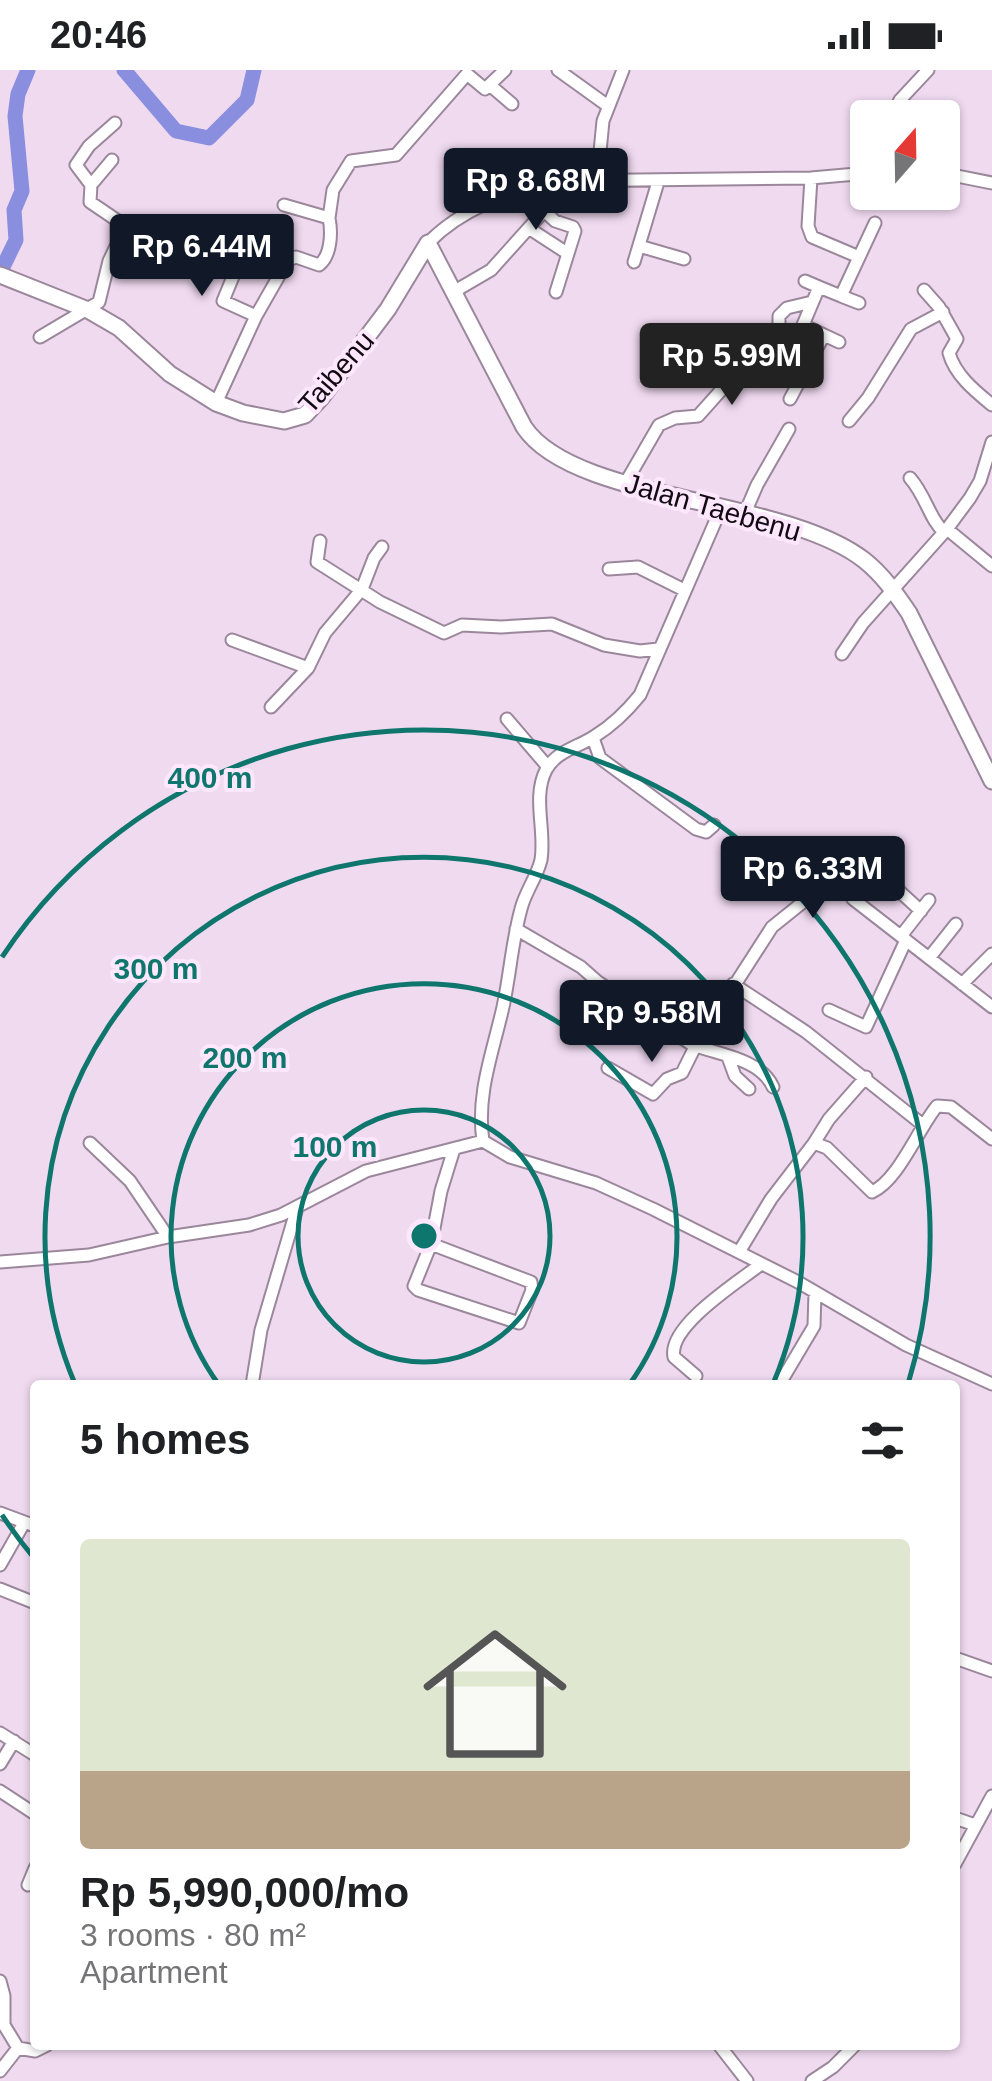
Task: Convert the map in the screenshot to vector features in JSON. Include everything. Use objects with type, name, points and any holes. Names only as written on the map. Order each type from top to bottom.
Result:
[{"type":"main road","name":"Jalan Taebenu","points":[[428,243],[534,441],[568,464],[812,534],[856,554],[893,588],[992,780]]},
{"type":"main road","name":"Taibenu","points":[[2,276],[88,310],[118,328],[170,374],[216,403],[284,421],[305,415],[388,310],[428,243]]},
{"type":"street","points":[[216,403],[256,316],[288,260],[322,264],[330,236],[333,190],[351,160],[396,155],[465,72],[482,88],[491,86],[504,70]]},
{"type":"street","points":[[558,70],[608,106]]},
{"type":"street","points":[[597,182],[598,150],[608,106],[623,70]]},
{"type":"street","points":[[901,100],[928,70]]},
{"type":"street","points":[[491,86],[512,104]]},
{"type":"street","points":[[40,338],[88,310],[102,295],[109,260],[123,232],[118,220],[90,202],[90,185],[76,165],[115,123]]},
{"type":"street","points":[[90,185],[112,160]]},
{"type":"street","points":[[428,243],[461,215],[514,191],[552,182],[850,175]]},
{"type":"street","points":[[960,176],[992,182]]},
{"type":"street","points":[[811,178],[808,226],[812,237],[859,256]]},
{"type":"street","points":[[454,291],[487,274],[530,229],[544,211],[552,182]]},
{"type":"street","points":[[634,262],[658,182]]},
{"type":"street","points":[[284,205],[329,218]]},
{"type":"street","points":[[544,211],[555,221],[574,228],[556,292]]},
{"type":"street","points":[[841,296],[875,223]]},
{"type":"street","points":[[530,229],[567,252]]},
{"type":"street","points":[[123,232],[185,238],[212,234],[220,254],[239,262]]},
{"type":"street","points":[[639,246],[684,259]]},
{"type":"street","points":[[244,248],[219,299],[256,316]]},
{"type":"street","points":[[805,281],[859,303]]},
{"type":"street","points":[[820,287],[803,325],[840,342]]},
{"type":"street","points":[[924,290],[943,312],[958,342],[949,353],[951,361],[975,392],[992,405]]},
{"type":"street","points":[[626,482],[659,425],[698,416],[740,369],[780,337],[779,316],[786,308],[812,302]]},
{"type":"street","points":[[848,421],[868,398],[911,329],[943,312]]},
{"type":"street","points":[[790,399],[824,336]]},
{"type":"street","points":[[765,352],[805,371]]},
{"type":"street","points":[[745,512],[788,429]]},
{"type":"street","points":[[842,654],[893,588],[946,531],[976,489],[992,442]]},
{"type":"street","points":[[910,478],[927,500],[937,526],[992,566]]},
{"type":"street","points":[[484,1141],[486,1067],[502,1011],[522,905],[541,860],[540,802],[548,767],[619,718],[640,695],[722,506]]},
{"type":"street","points":[[320,541],[317,562],[444,633],[462,624],[552,624],[604,645],[640,651],[658,649]]},
{"type":"street","points":[[271,707],[308,668],[328,628],[362,589],[382,548]]},
{"type":"street","points":[[609,568],[638,567],[684,590]]},
{"type":"street","points":[[232,640],[308,668]]},
{"type":"street","points":[[506,719],[548,767]]},
{"type":"street","points":[[593,738],[600,758],[696,829],[706,832],[714,825]]},
{"type":"street","points":[[608,1068],[653,1094],[668,1078],[682,1073],[765,935],[828,882],[846,879]]},
{"type":"street","points":[[829,1010],[866,1027],[903,938],[925,906],[886,879]]},
{"type":"street","points":[[853,899],[992,1007]]},
{"type":"street","points":[[929,958],[956,924]]},
{"type":"street","points":[[516,929],[581,967],[686,1042],[762,1071],[773,1087]]},
{"type":"street","points":[[962,984],[992,954]]},
{"type":"street","points":[[734,984],[790,1020],[923,1125]]},
{"type":"street","points":[[728,1057],[735,1076],[749,1089]]},
{"type":"street","points":[[739,1252],[770,1199],[829,1119],[866,1078]]},
{"type":"street","points":[[814,1143],[827,1148],[872,1192],[893,1172],[937,1106],[944,1104],[992,1139]]},
{"type":"street","points":[[0,1262],[89,1255],[249,1224],[297,1208],[366,1171],[484,1141],[510,1157],[596,1183],[762,1264],[906,1345],[992,1384]]},
{"type":"street","points":[[90,1144],[130,1182],[168,1237]]},
{"type":"street","points":[[432,1244],[531,1282],[532,1290],[519,1323],[416,1289],[415,1280],[432,1244],[441,1191],[454,1149]]},
{"type":"street","points":[[253,1380],[261,1330],[297,1208]]},
{"type":"street","points":[[696,1376],[674,1356],[675,1342],[704,1307],[762,1264]]},
{"type":"street","points":[[782,1380],[814,1326],[814,1292]]},
{"type":"street","points":[[0,1513],[29,1525],[0,1565]]},
{"type":"street","points":[[0,1589],[30,1601]]},
{"type":"street","points":[[960,1660],[992,1671]]},
{"type":"street","points":[[0,1733],[30,1752]]},
{"type":"street","points":[[0,1764],[14,1742]]},
{"type":"street","points":[[0,1790],[30,1811]]},
{"type":"street","points":[[960,1854],[992,1796]]},
{"type":"street","points":[[960,1820],[975,1824]]},
{"type":"street","points":[[28,1885],[30,1880]]},
{"type":"street","points":[[0,1981],[4,2025],[18,2048],[39,2050]]},
{"type":"street","points":[[0,2071],[18,2048]]},
{"type":"street","points":[[723,2050],[748,2081]]},
{"type":"street","points":[[818,2079],[850,2050]]},
{"type":"waterway","points":[[0,273],[16,240],[14,210],[22,191],[15,116],[18,94],[28,70]]},
{"type":"waterway","points":[[124,70],[176,131],[209,138],[247,100],[254,70]]}]
